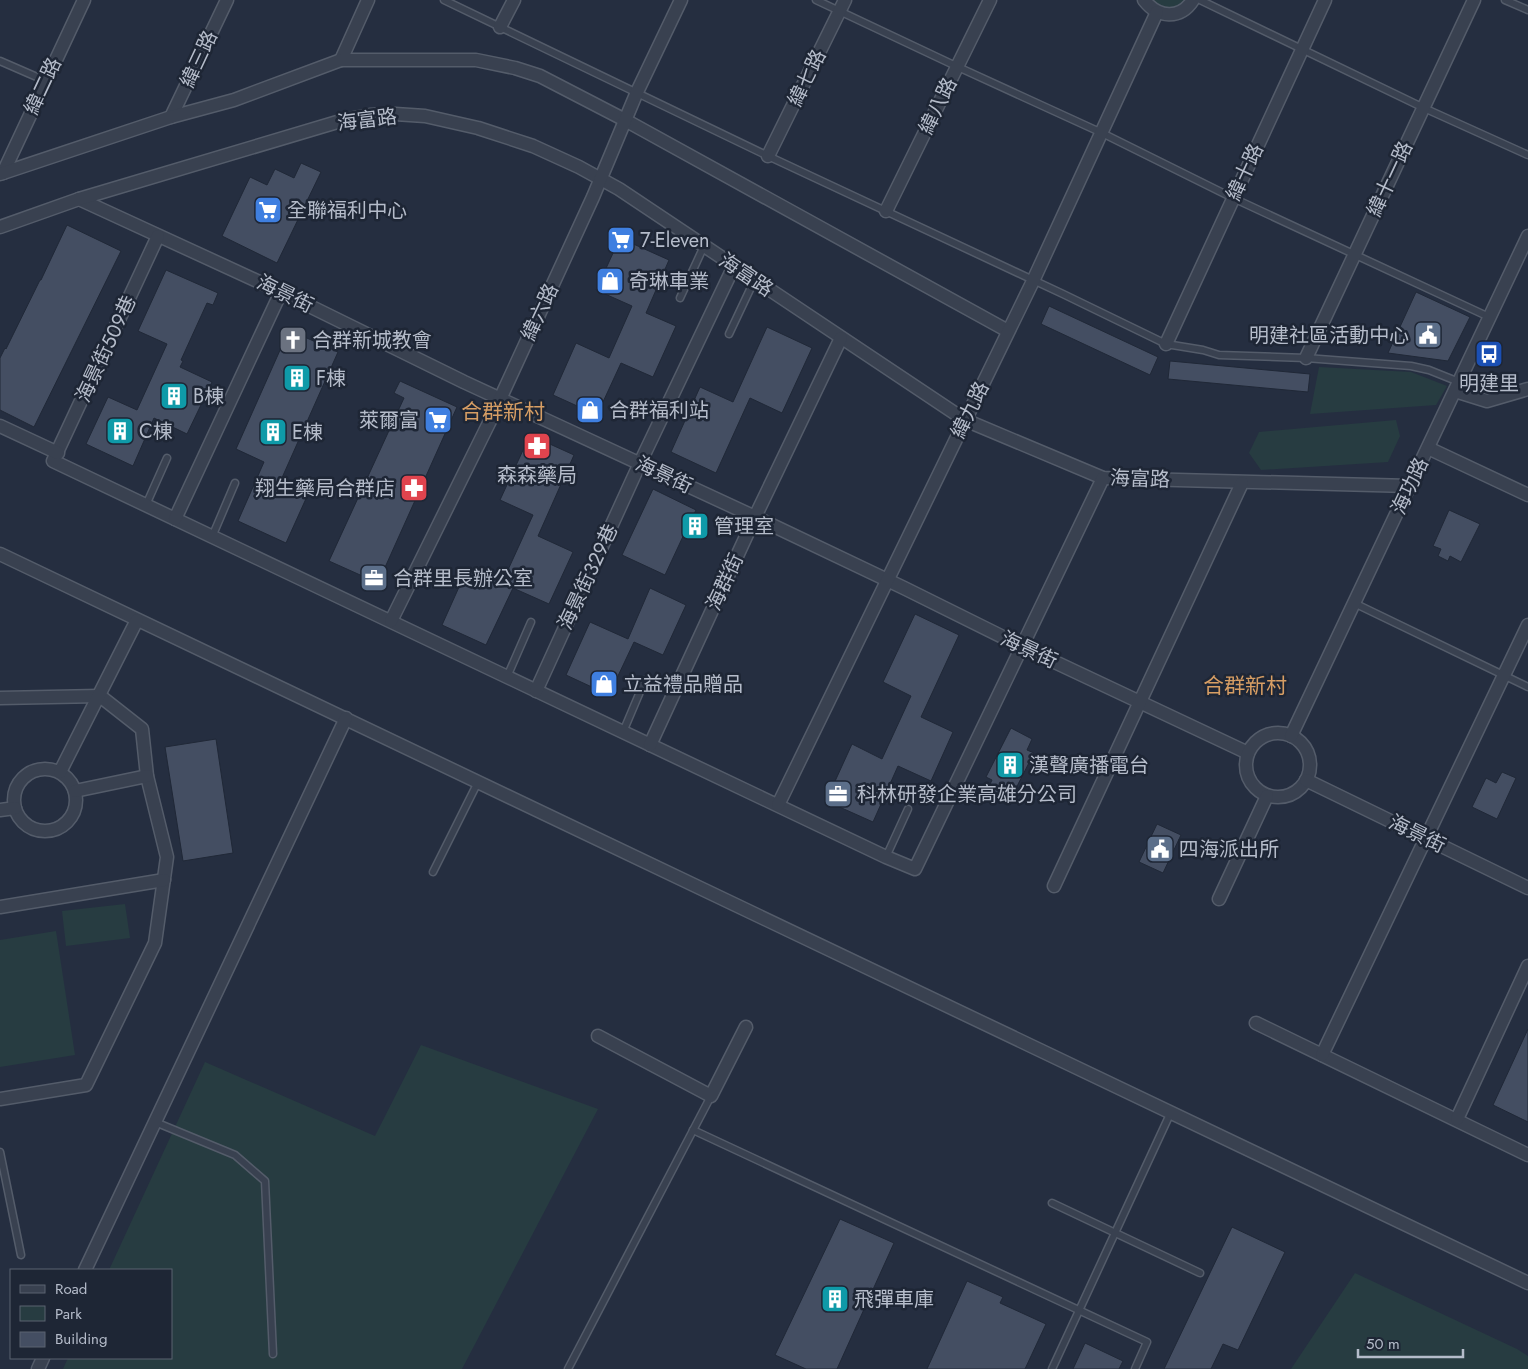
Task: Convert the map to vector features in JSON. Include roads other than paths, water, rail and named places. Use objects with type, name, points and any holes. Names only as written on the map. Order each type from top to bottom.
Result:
[{"type":"street","name":"緯二路","points":[[1,173],[84,0]]},
{"type":"street","name":"緯三路","points":[[171,118],[227,0]]},
{"type":"street","points":[[340,60],[368,0]]},
{"type":"street","points":[[500,27],[514,0]]},
{"type":"street","name":"緯六路","points":[[391,621],[500,398],[601,178],[637,92],[681,0]]},
{"type":"street","name":"緯八路","points":[[886,211],[990,0]]},
{"type":"street","points":[[1144,0],[1157,12],[1165,14],[1183,11],[1193,0]]},
{"type":"street","name":"緯十路","points":[[1166,344],[1325,0]]},
{"type":"street","name":"緯十一路","points":[[1306,358],[1474,0]]},
{"type":"street","name":"緯七路","points":[[768,156],[842,6]]},
{"type":"street","name":"緯九路","points":[[778,806],[1033,281],[1157,12]]},
{"type":"street","points":[[1,173],[171,118],[234,100],[340,60],[476,60],[515,68],[540,76],[625,120],[1008,331]]},
{"type":"street","name":"海富路","points":[[0,227],[79,199],[344,120],[378,115],[425,116],[478,128],[533,146],[601,178],[965,420],[1103,478],[1410,486]]},
{"type":"street","name":"海景街","points":[[79,199],[282,292],[464,382],[755,517],[1023,647],[1248,752]]},
{"type":"street","name":"海景街509巷","points":[[56,457],[158,236]]},
{"type":"street","name":"海功路","points":[[1291,736],[1528,236]]},
{"type":"street","name":"海景街329巷","points":[[536,691],[640,463],[734,266]]},
{"type":"street","points":[[175,519],[282,292]]},
{"type":"street","name":"海群街","points":[[650,745],[755,517],[841,338]]},
{"type":"street","points":[[1457,387],[1488,401],[1528,389]]},
{"type":"street","points":[[0,426],[146,505],[212,537],[778,806],[915,869],[1103,478]]},
{"type":"street","points":[[1428,448],[1528,495]]},
{"type":"street","points":[[1054,886],[1242,483]]},
{"type":"street","points":[[0,554],[1528,1283]]},
{"type":"street","points":[[60,772],[137,620]]},
{"type":"street","points":[[1322,1055],[1528,625]]},
{"type":"street","points":[[0,698],[100,696],[142,729],[147,776],[167,857],[155,942],[86,1085],[0,1099]]},
{"type":"street","points":[[85,1269],[346,718]]},
{"type":"street","points":[[1271,734],[1291,736],[1300,742],[1306,750],[1309,770],[1306,780],[1301,788],[1285,797],[1267,796],[1254,787],[1247,773],[1248,752],[1254,744],[1271,734]]},
{"type":"street","points":[[40,769],[60,772],[72,784],[75,791],[76,801],[69,819],[62,826],[53,830],[34,829],[19,817],[15,808],[16,787],[30,772],[40,769]]},
{"type":"street","points":[[75,791],[147,776]]},
{"type":"street","name":"海景街","points":[[1306,780],[1528,888]]},
{"type":"street","points":[[1219,899],[1267,796]]},
{"type":"street","points":[[0,810],[15,808]]},
{"type":"street","points":[[0,907],[164,880]]},
{"type":"street","points":[[1457,1119],[1528,966]]},
{"type":"street","points":[[1256,1023],[1528,1155]]},
{"type":"street","points":[[598,1036],[711,1096],[746,1027]]},
{"type":"lane","points":[[444,0],[1166,344],[1219,355],[1306,358],[1411,366],[1429,370],[1457,387]]},
{"type":"lane","points":[[816,0],[842,6],[958,67],[1102,132],[1233,198],[1489,317]]},
{"type":"lane","points":[[1200,0],[1424,108],[1528,155]]},
{"type":"lane","points":[[1505,0],[1528,10]]},
{"type":"lane","points":[[0,60],[46,81]]},
{"type":"lane","points":[[680,298],[704,246]]},
{"type":"lane","points":[[730,334],[754,281]]},
{"type":"lane","points":[[146,505],[167,458]]},
{"type":"lane","points":[[212,537],[235,483]]},
{"type":"lane","points":[[1354,603],[1528,687]]},
{"type":"lane","points":[[507,677],[531,622]]},
{"type":"lane","points":[[623,732],[646,680]]},
{"type":"lane","points":[[433,872],[478,782]]},
{"type":"lane","points":[[886,857],[908,809]]},
{"type":"lane","points":[[568,1369],[711,1096]]},
{"type":"lane","points":[[1052,1369],[1171,1112]]},
{"type":"lane","points":[[155,1122],[235,1155],[265,1181],[273,1354]]},
{"type":"lane","points":[[693,1130],[1147,1342],[1135,1369]]},
{"type":"lane","points":[[0,1152],[21,1255]]},
{"type":"lane","points":[[1052,1203],[1200,1273]]},
{"type":"place","name":"全聯福利中心","points":[[268,210]]},
{"type":"place","name":"7-Eleven","points":[[621,240]]},
{"type":"place","name":"奇琳車業","points":[[610,281]]},
{"type":"place","name":"明建社區活動中心","points":[[1428,335]]},
{"type":"place","name":"合群新城教會","points":[[293,340]]},
{"type":"place","name":"明建里","points":[[1489,354]]},
{"type":"place","name":"F棟","points":[[297,378]]},
{"type":"place","name":"B棟","points":[[174,396]]},
{"type":"place","name":"合群福利站","points":[[590,410]]},
{"type":"place","name":"萊爾富","points":[[438,420]]},
{"type":"place","name":"C棟","points":[[120,431]]},
{"type":"place","name":"E棟","points":[[273,432]]},
{"type":"place","name":"森森藥局","points":[[537,446]]},
{"type":"place","name":"翔生藥局合群店","points":[[414,488]]},
{"type":"place","name":"管理室","points":[[695,526]]},
{"type":"place","name":"合群里長辦公室","points":[[374,578]]},
{"type":"place","name":"立益禮品贈品","points":[[604,684]]},
{"type":"place","name":"漢聲廣播電台","points":[[1010,765]]},
{"type":"place","name":"科林研發企業高雄分公司","points":[[838,794]]},
{"type":"place","name":"四海派出所","points":[[1160,849]]},
{"type":"place","name":"飛彈車庫","points":[[835,1299]]},
{"type":"district","name":"合群新村","points":[[503,412]]},
{"type":"district","name":"合群新村","points":[[1245,686]]}]
